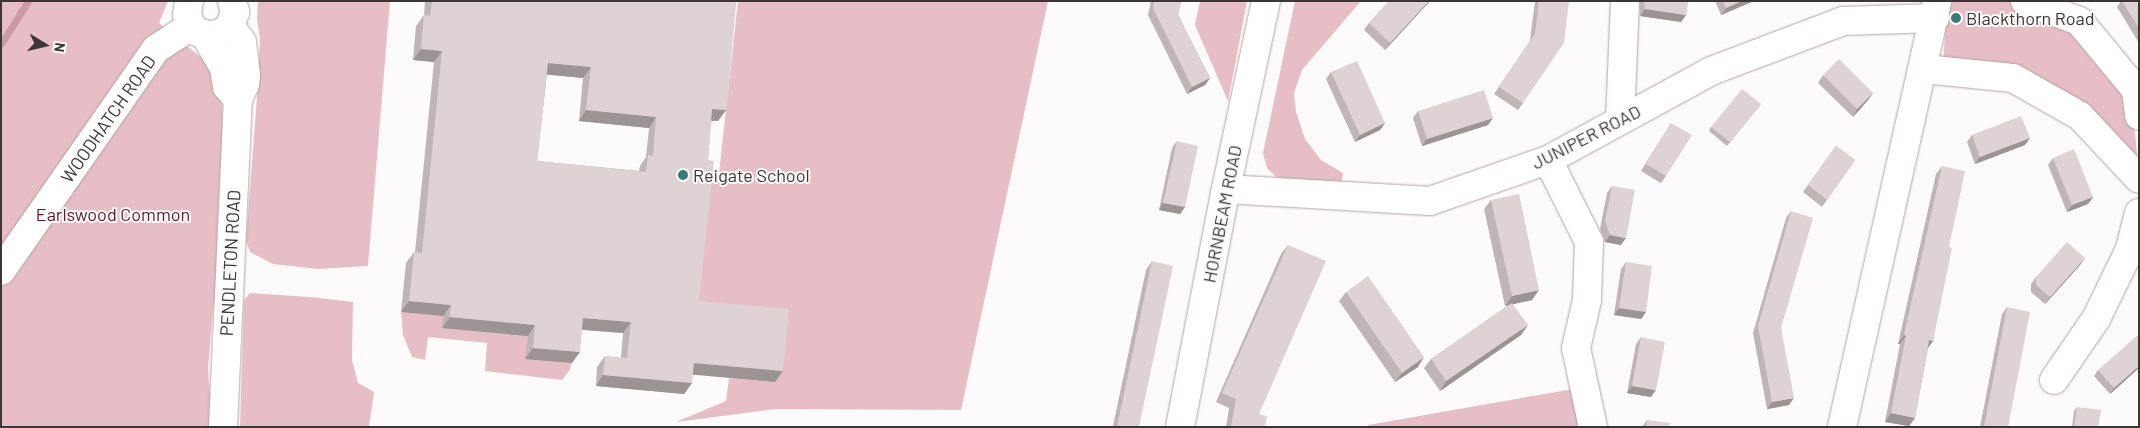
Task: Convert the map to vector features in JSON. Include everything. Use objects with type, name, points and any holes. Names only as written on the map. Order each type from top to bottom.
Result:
[{"type":"street","name":"HORNBEAM ROAD","points":[[1180,427],[1226,189],[1266,1]]},
{"type":"street","points":[[1620,120],[1625,1]]},
{"type":"street","points":[[2025,1],[2079,21],[2136,90],[2139,116]]},
{"type":"street","name":"JUNIPER ROAD","points":[[1226,189],[1430,201],[1548,160],[1711,71],[1843,21],[1936,10]]},
{"type":"street","points":[[1842,427],[1936,10]]},
{"type":"street","name":"WOODHATCH ROAD","points":[[1,271],[156,50],[195,21],[219,34],[231,14]]},
{"type":"street","name":"PENDLETON ROAD","points":[[223,427],[238,99],[245,84],[246,57],[231,14]]},
{"type":"street","points":[[195,21],[224,68],[227,87],[238,99]]},
{"type":"street","points":[[1924,69],[2014,78],[2080,116],[2139,179]]},
{"type":"street","points":[[1548,160],[1589,242],[1587,300],[1576,348],[1593,427]]},
{"type":"street","points":[[2054,380],[2096,319],[2130,249],[2139,213]]},
{"type":"green space","name":"Earlswood Common","points":[[1,1],[168,1],[159,23],[208,63],[217,81],[222,102],[224,203],[220,278],[213,309],[208,369],[212,427],[1,427]]},
{"type":"green space","points":[[258,1],[390,1],[368,266],[318,269],[273,264],[250,252],[246,241],[258,84],[260,39],[257,19]]},
{"type":"green space","points":[[738,1],[1048,1],[961,410],[775,409],[676,422],[726,401],[729,378],[775,382],[689,335],[706,172],[719,173]]},
{"type":"green space","points":[[1200,1],[1247,1],[1228,101],[1195,25]]},
{"type":"green space","points":[[1295,1],[1361,1],[1302,70],[1294,93],[1296,112],[1305,139],[1321,160],[1343,173],[1341,186],[1278,179],[1267,168],[1263,153]]},
{"type":"green space","points":[[1947,1],[2010,1],[2074,25],[2132,105],[2139,173],[2086,114],[1943,68]]},
{"type":"green space","points":[[250,293],[353,302],[352,360],[358,383],[374,392],[369,427],[240,427],[244,300]]},
{"type":"green space","points":[[401,312],[443,316],[528,336],[572,363],[562,380],[485,371],[487,343],[428,337],[425,360],[412,357],[403,335]]},
{"type":"green space","points":[[1573,389],[1580,427],[1368,427],[1368,425]]},
{"type":"building","points":[[432,1],[736,1],[726,110],[712,109],[708,160],[714,161],[699,301],[789,309],[783,371],[694,363],[692,383],[603,375],[605,356],[627,358],[631,322],[583,318],[580,352],[533,348],[535,325],[450,317],[451,305],[409,301],[414,252],[422,253],[442,51],[421,49],[424,15],[430,16]],"holes":[[[548,63],[591,67],[586,110],[656,117],[653,156],[648,155],[646,172],[537,161]]]},
{"type":"building","points":[[1154,1],[1181,1],[1178,15],[1210,78],[1192,87],[1153,8]]},
{"type":"building","points":[[1389,1],[1429,1],[1390,43],[1369,23]]},
{"type":"building","points":[[1539,1],[1569,1],[1564,43],[1523,103],[1499,87],[1535,34]]},
{"type":"building","points":[[1644,1],[1688,1],[1686,15],[1645,9]]},
{"type":"building","points":[[1723,1],[1742,1],[1726,8]]},
{"type":"building","points":[[2122,1],[2139,1],[2139,28]]},
{"type":"building","points":[[1839,59],[1873,93],[1857,109],[1823,75]]},
{"type":"building","points":[[1357,61],[1385,123],[1360,135],[1331,72]]},
{"type":"building","points":[[1742,89],[1761,104],[1730,142],[1711,127]]},
{"type":"building","points":[[1484,90],[1493,118],[1427,139],[1418,111]]},
{"type":"building","points":[[2021,116],[2030,138],[1980,157],[1972,135]]},
{"type":"building","points":[[1671,123],[1692,135],[1666,176],[1646,164]]},
{"type":"building","points":[[1177,141],[1198,146],[1185,207],[1163,203]]},
{"type":"building","points":[[1836,146],[1855,160],[1827,200],[1808,185]]},
{"type":"building","points":[[2074,149],[2093,197],[2072,205],[2053,158]]},
{"type":"building","points":[[1942,166],[1965,171],[1949,247],[1952,248],[1933,341],[1929,340],[1915,418],[1891,413],[1906,336],[1904,335]]},
{"type":"building","points":[[1612,186],[1635,190],[1626,238],[1610,235],[1605,221]]},
{"type":"building","points":[[1519,194],[1539,290],[1512,296],[1491,200]]},
{"type":"building","points":[[1791,211],[1813,218],[1781,328],[1794,398],[1772,402],[1758,326]]},
{"type":"building","points":[[2067,242],[2085,258],[2050,297],[2036,285],[2036,277]]},
{"type":"building","points":[[1288,245],[1326,261],[1259,414],[1267,416],[1265,427],[1231,427],[1236,399],[1222,393]]},
{"type":"building","points":[[1152,261],[1173,266],[1139,427],[1117,427]]},
{"type":"building","points":[[1626,262],[1652,266],[1646,312],[1619,308]]},
{"type":"building","points":[[1368,276],[1424,357],[1402,373],[1346,292]]},
{"type":"building","points":[[1512,303],[1528,325],[1446,381],[1431,359]]},
{"type":"building","points":[[2007,307],[2030,312],[2008,427],[1984,427]]},
{"type":"building","points":[[2139,334],[2139,366],[2114,388],[2098,370]]},
{"type":"building","points":[[1641,337],[1665,342],[1656,390],[1632,386]]},
{"type":"building","points":[[2077,407],[2101,410],[2098,427],[2074,427]]},
{"type":"building","points":[[1647,420],[1670,423],[1669,427],[1646,427]]},
{"type":"waterway","points":[[1,44],[28,1]]},
{"type":"place","name":"Blackthorn Road","points":[[1956,18]]},
{"type":"place","name":"Reigate School","points":[[683,175]]}]
